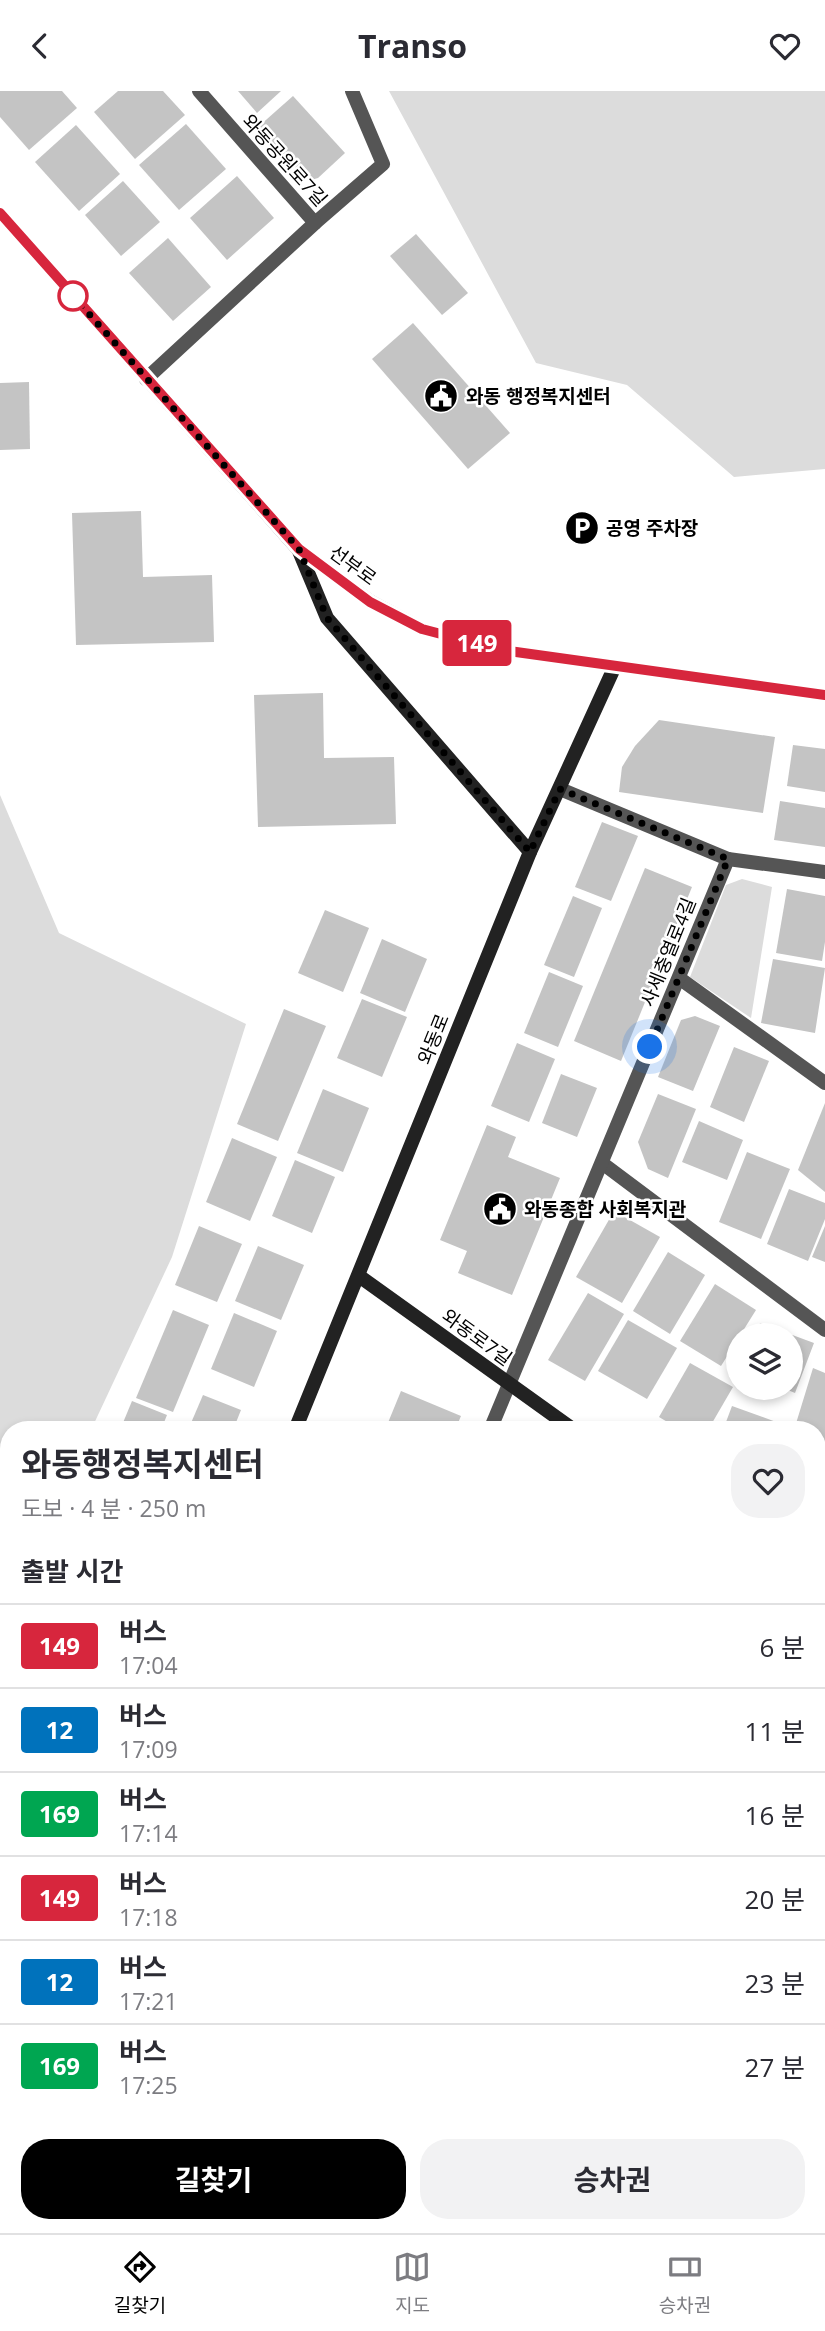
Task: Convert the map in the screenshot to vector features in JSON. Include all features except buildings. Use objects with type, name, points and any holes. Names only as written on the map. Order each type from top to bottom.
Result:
[{"type":"main road","name":"선부로","points":[[0,213],[299,549],[370,602],[422,629],[502,650],[825,695]]},
{"type":"main road","points":[[299,549],[327,618],[530,852]]},
{"type":"main road","name":"와동로","points":[[299,1421],[530,852],[615,666]]},
{"type":"main road","name":"와동로7길","points":[[359,1276],[562,1421]]},
{"type":"street","name":"와동공원로7길","points":[[199,91],[315,223],[383,163],[352,91]]},
{"type":"street","points":[[146,379],[315,223]]},
{"type":"street","points":[[560,789],[728,859],[825,872]]},
{"type":"street","name":"사세충열로4길","points":[[494,1421],[728,859]]},
{"type":"street","points":[[679,978],[825,1083]]},
{"type":"street","points":[[602,1163],[825,1330]]},
{"type":"shaded area","points":[[389,91],[825,91],[825,469],[734,477],[627,385],[536,363]]},
{"type":"shaded area","points":[[0,795],[59,933],[246,1024],[172,1257],[95,1421],[0,1421]]},
{"type":"shaded area","points":[[742,879],[772,887],[751,1018],[690,977],[726,885]]},
{"type":"bus line","name":"149","points":[[0,213],[299,549],[370,602],[422,629],[502,650],[825,695]]},
{"type":"place","name":"와동 행정복지센터","points":[[441,396]]},
{"type":"place","name":"공영 주차장","points":[[582,528]]},
{"type":"place","name":"와동종합 사회복지관","points":[[500,1209]]},
{"type":"route","points":[[73,296],[299,549],[327,618],[530,852],[560,789],[728,859],[650,1047]]}]
